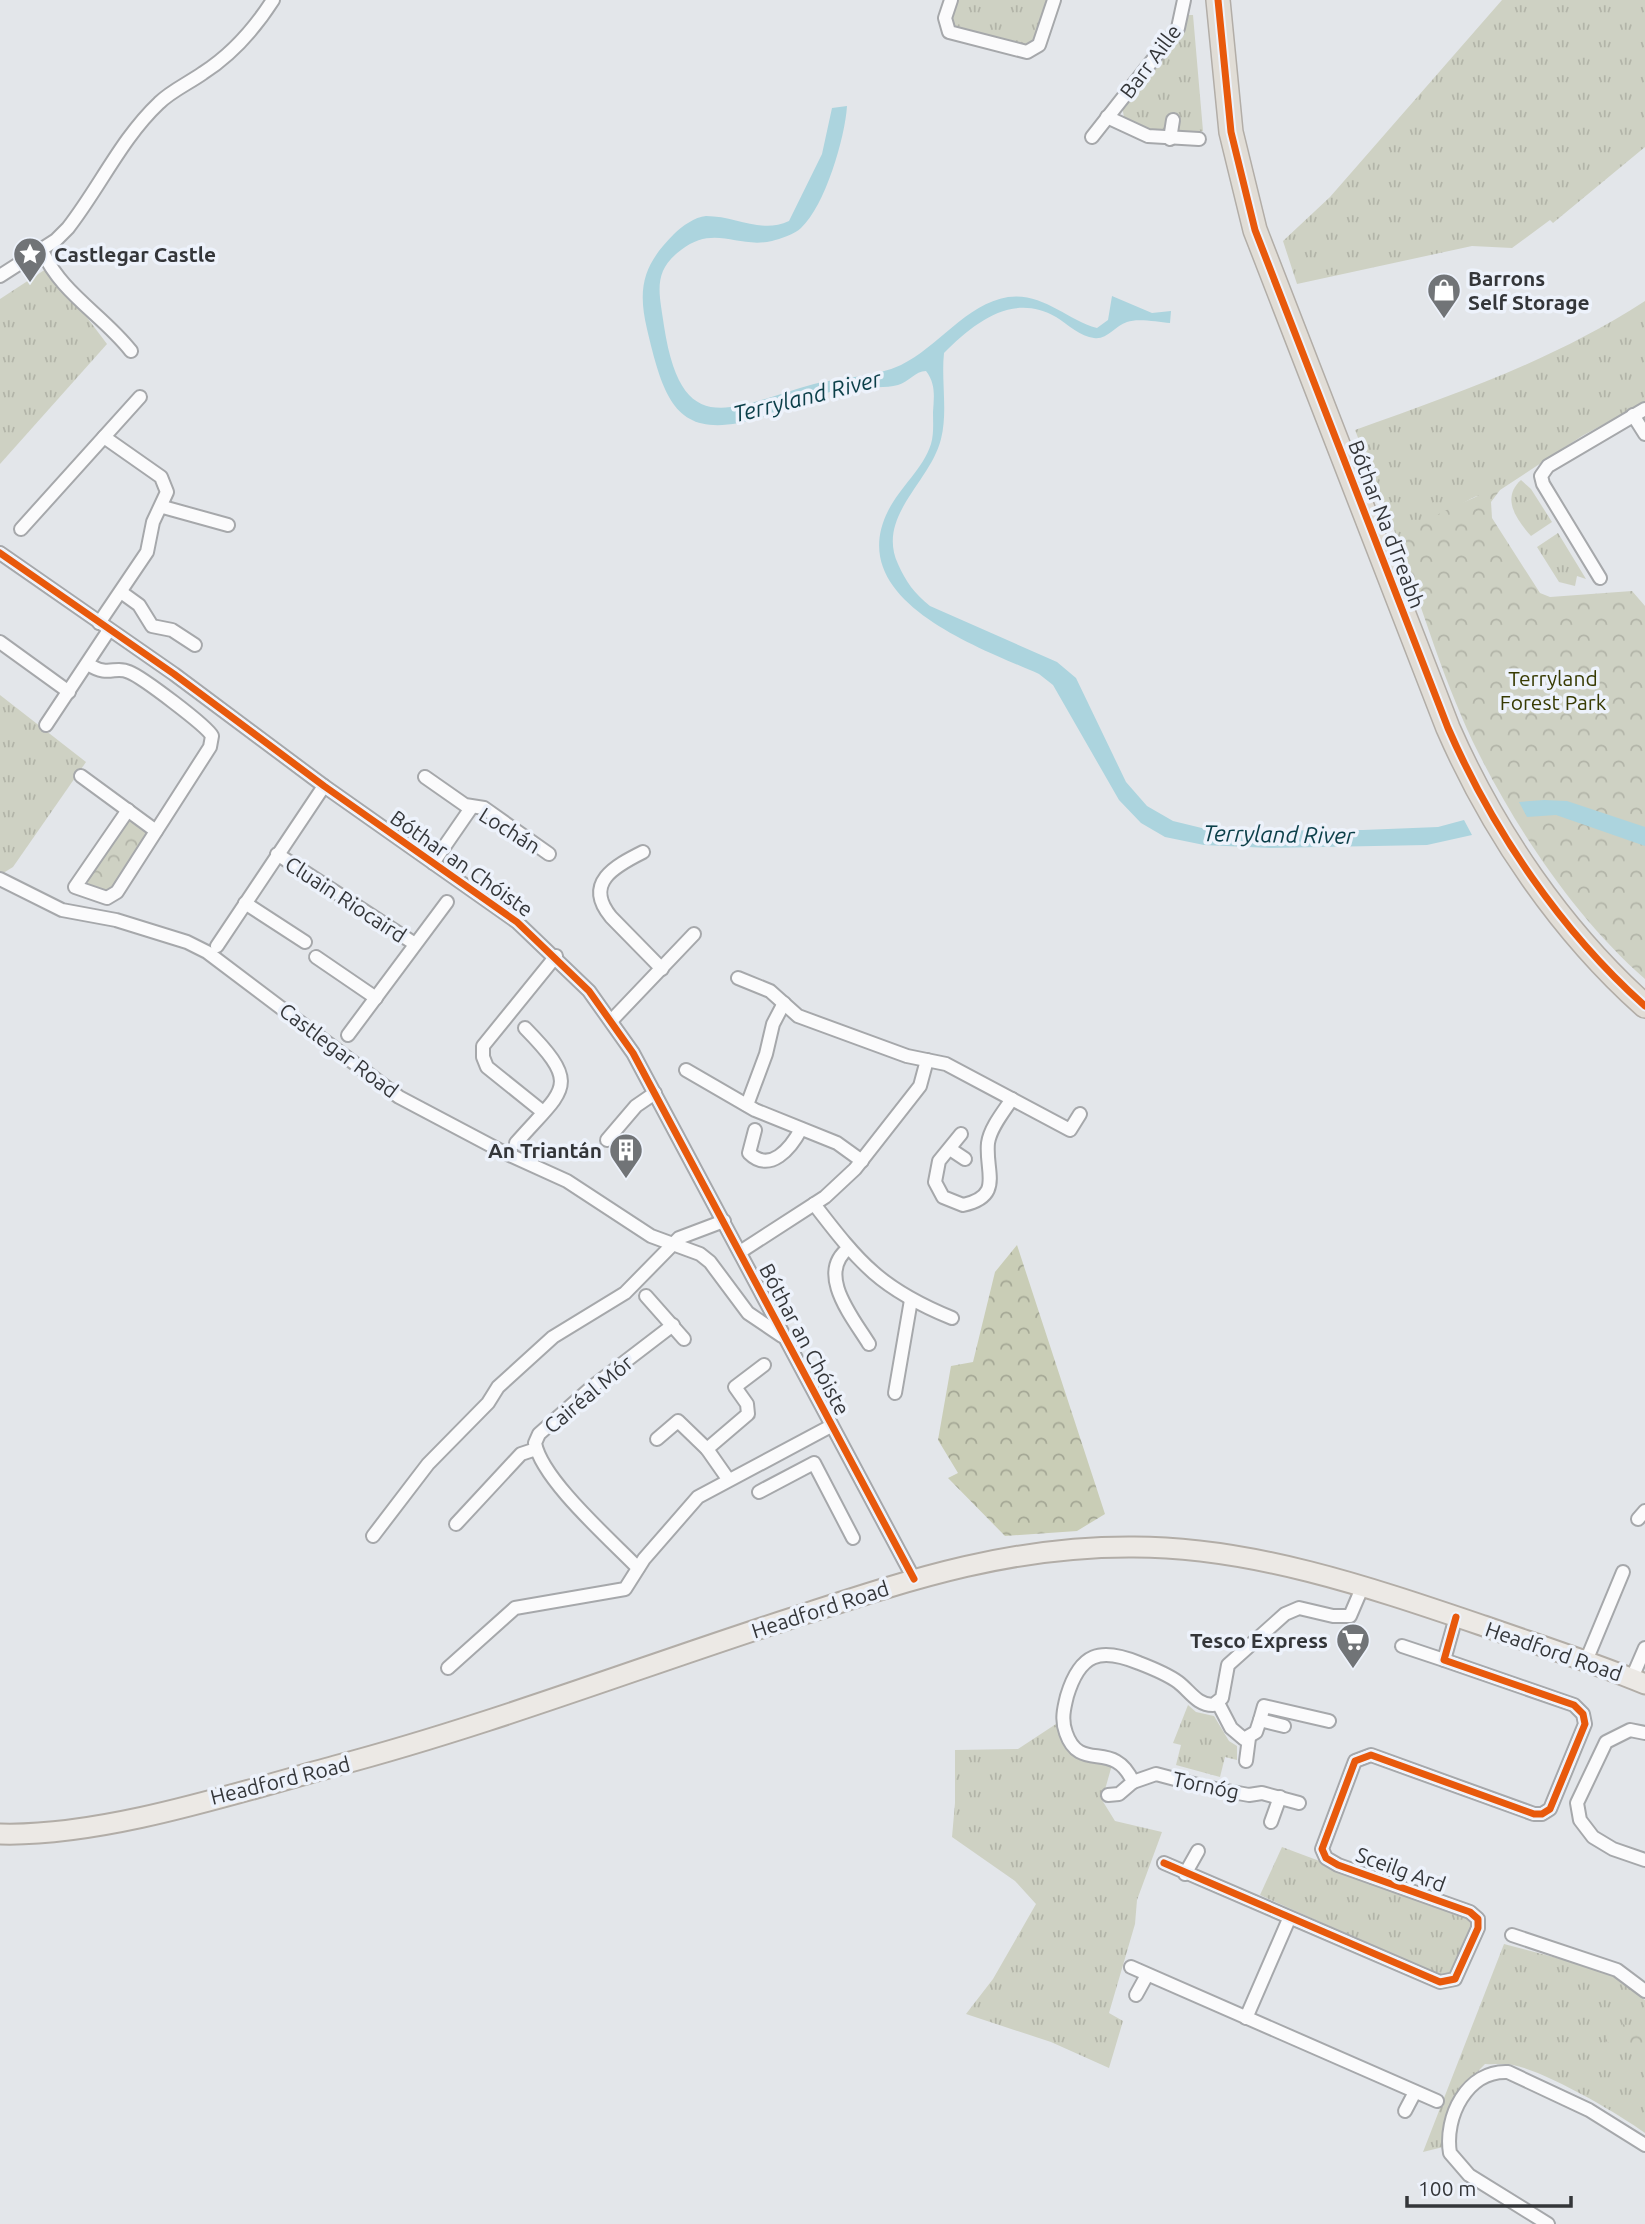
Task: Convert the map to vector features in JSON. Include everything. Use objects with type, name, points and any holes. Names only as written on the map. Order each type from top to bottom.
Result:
[{"type":"highway","name":"Bóthar Na dTreabh","points":[[1218,0],[1231,132],[1249,211],[1278,296],[1452,736],[1486,804],[1544,893],[1594,954],[1645,1006]]},
{"type":"main road","name":"Headford Road","points":[[0,1834],[74,1828],[135,1816],[378,1755],[443,1736],[666,1659],[914,1579],[1002,1558],[1076,1549],[1137,1546],[1275,1563],[1456,1616],[1639,1681]]},
{"type":"street","points":[[0,276],[68,228],[124,142],[147,114],[161,101],[219,62],[256,24],[272,0]]},
{"type":"street","points":[[951,0],[945,18],[948,32],[1027,52],[1040,45],[1054,0]]},
{"type":"street","name":"Barr Aille","points":[[1092,136],[1178,28],[1184,0]]},
{"type":"street","name":"Barr Aille","points":[[1107,117],[1135,132],[1170,139],[1199,139]]},
{"type":"street","points":[[1170,139],[1173,120]]},
{"type":"street","points":[[41,248],[49,267],[69,292],[113,327],[131,351]]},
{"type":"street","points":[[21,529],[140,397]]},
{"type":"street","points":[[1600,578],[1543,484],[1541,476],[1548,466],[1639,412],[1645,434]]},
{"type":"street","points":[[46,725],[88,664],[121,592],[147,552],[153,522],[163,507],[167,492],[161,477],[104,437]]},
{"type":"street","points":[[163,507],[228,525]]},
{"type":"street","name":"Bóthar an Chóiste","points":[[0,553],[174,674],[324,786],[517,922],[556,956],[612,1020],[655,1093],[914,1579]]},
{"type":"street","points":[[121,592],[139,605],[152,626],[180,634],[195,645]]},
{"type":"street","points":[[0,642],[69,692]]},
{"type":"street","points":[[88,664],[104,673],[129,671],[212,736],[210,747],[113,896],[96,897],[75,887],[128,810]]},
{"type":"street","points":[[81,776],[156,831]]},
{"type":"street","name":"Lochán","points":[[425,777],[471,808],[484,808],[549,854]]},
{"type":"street","name":"Cluain Riocaird","points":[[217,946],[324,786]]},
{"type":"street","name":"Lochán","points":[[433,863],[471,808]]},
{"type":"street","points":[[643,852],[609,871],[603,880],[602,899],[611,918],[662,969]]},
{"type":"street","name":"Cluain Riocaird","points":[[277,854],[415,944]]},
{"type":"street","name":"Castlegar Road","points":[[0,879],[62,910],[116,920],[187,942],[207,952],[400,1097],[503,1152],[567,1181],[651,1236],[700,1254],[710,1262],[748,1313],[783,1336]]},
{"type":"street","name":"Cluain Riocaird","points":[[348,1035],[447,902]]},
{"type":"street","points":[[245,903],[305,942]]},
{"type":"street","points":[[612,1020],[694,934]]},
{"type":"street","points":[[543,1112],[487,1066],[482,1057],[483,1046],[556,956]]},
{"type":"street","points":[[316,957],[376,998]]},
{"type":"street","points":[[738,978],[770,991],[798,1016],[873,1044],[959,1070],[1070,1130],[1080,1114]]},
{"type":"street","points":[[747,1105],[766,1054],[773,1024],[784,1003]]},
{"type":"street","points":[[516,1143],[559,1095],[561,1071],[525,1028]]},
{"type":"street","points":[[740,1252],[843,1182],[919,1086],[928,1060]]},
{"type":"street","points":[[686,1070],[747,1105],[837,1143],[862,1161]]},
{"type":"street","points":[[607,1140],[636,1106],[655,1093]]},
{"type":"street","points":[[961,1134],[939,1161],[935,1172],[937,1190],[951,1202],[963,1205],[983,1198],[991,1177],[989,1139],[1012,1099]]},
{"type":"street","points":[[755,1130],[748,1148],[749,1153],[755,1158],[768,1161],[783,1154],[801,1129]]},
{"type":"street","points":[[950,1149],[965,1159]]},
{"type":"street","points":[[814,1204],[877,1279],[911,1300],[952,1318]]},
{"type":"street","points":[[373,1536],[428,1464],[488,1403],[498,1387],[553,1337],[625,1293],[671,1244],[724,1221]]},
{"type":"street","points":[[849,1248],[836,1260],[834,1278],[869,1344]]},
{"type":"street","points":[[646,1296],[684,1339]]},
{"type":"street","points":[[895,1393],[911,1300]]},
{"type":"street","name":"Cairéal Mór","points":[[638,1568],[565,1492],[536,1449],[539,1434],[592,1387],[673,1325]]},
{"type":"street","points":[[707,1449],[748,1414],[747,1404],[735,1387],[764,1364]]},
{"type":"street","points":[[657,1439],[678,1421],[707,1449],[728,1479]]},
{"type":"street","points":[[448,1668],[515,1608],[625,1589],[638,1568],[693,1501],[728,1479],[831,1426]]},
{"type":"street","points":[[796,1444],[808,1466]]},
{"type":"street","points":[[456,1524],[521,1454],[536,1449]]},
{"type":"street","points":[[759,1492],[814,1463],[853,1538]]},
{"type":"street","points":[[1586,1661],[1623,1572]]},
{"type":"street","points":[[1133,1783],[1122,1763],[1109,1757],[1083,1754],[1072,1746],[1066,1734],[1065,1705],[1073,1679],[1084,1663],[1102,1653],[1119,1654],[1167,1675],[1200,1702],[1209,1705],[1218,1703],[1222,1698],[1228,1665],[1285,1614],[1299,1608],[1333,1616],[1350,1616],[1362,1588]]},
{"type":"street","points":[[1444,1660],[1456,1616]]},
{"type":"street","name":"Sceilg Ard","points":[[1164,1864],[1440,1982],[1455,1979],[1478,1928],[1478,1919],[1470,1912],[1326,1858],[1322,1849],[1355,1761],[1371,1755],[1542,1814],[1550,1809],[1586,1724],[1583,1714],[1574,1705],[1402,1646]]},
{"type":"street","points":[[1639,1681],[1645,1648]]},
{"type":"street","points":[[1218,1703],[1234,1731],[1249,1738]]},
{"type":"street","points":[[1284,1726],[1260,1720],[1264,1706],[1329,1721]]},
{"type":"street","name":"Tornóg","points":[[1246,1761],[1249,1738],[1260,1720]]},
{"type":"street","points":[[1645,1733],[1630,1730],[1606,1742],[1577,1803],[1580,1820],[1593,1837],[1613,1849],[1645,1860]]},
{"type":"street","name":"Tornóg","points":[[1108,1795],[1119,1794],[1133,1783],[1156,1774],[1205,1787],[1280,1797],[1299,1803]]},
{"type":"street","points":[[1271,1822],[1280,1797]]},
{"type":"street","points":[[1185,1874],[1198,1852]]},
{"type":"street","points":[[1246,2018],[1289,1919]]},
{"type":"street","points":[[1512,1935],[1617,1970],[1645,1991]]},
{"type":"street","points":[[1131,1967],[1437,2101]]},
{"type":"street","points":[[1136,1996],[1147,1975]]},
{"type":"street","points":[[1548,2224],[1469,2175],[1450,2153],[1449,2128],[1468,2087],[1477,2079],[1498,2071],[1508,2072],[1589,2110],[1645,2145]]},
{"type":"street","points":[[1405,2111],[1415,2092]]},
{"type":"green space","points":[[957,0],[1046,0],[1034,40],[1023,46],[954,29],[951,19]]},
{"type":"green space","points":[[1502,0],[1645,0],[1645,147],[1553,223],[1550,220],[1512,248],[1472,246],[1297,284],[1283,241],[1330,197]]},
{"type":"green space","points":[[1187,15],[1193,15],[1203,131],[1190,135],[1166,128],[1158,133],[1125,123],[1122,106]]},
{"type":"green space","points":[[49,267],[107,344],[0,464],[0,299]]},
{"type":"green space","points":[[1645,301],[1645,402],[1582,436],[1500,490],[1474,497],[1398,540],[1355,430],[1468,389],[1540,358]]},
{"type":"green space","points":[[1521,480],[1531,489],[1552,522],[1531,536],[1516,516],[1511,501],[1515,487]]},
{"type":"green space","name":"Terryland Forest Park","points":[[1491,490],[1500,490],[1491,502],[1492,518],[1540,593],[1550,597],[1632,591],[1645,606],[1645,979],[1573,903],[1532,845],[1495,784],[1456,702],[1398,540],[1442,512]]},
{"type":"green space","points":[[1558,533],[1586,579],[1577,576],[1575,586],[1559,582],[1537,547]]},
{"type":"green space","points":[[0,695],[86,762],[13,867],[0,875]]},
{"type":"green space","points":[[127,820],[147,831],[109,893],[95,891],[87,882]]},
{"type":"green space","points":[[1017,1245],[1105,1514],[1077,1531],[1005,1536],[948,1478],[958,1473],[938,1440],[951,1366],[973,1362],[995,1272]]},
{"type":"green space","points":[[1188,1705],[1196,1712],[1214,1716],[1229,1741],[1237,1746],[1237,1760],[1225,1757],[1220,1777],[1176,1765],[1181,1745],[1173,1743]]},
{"type":"green space","points":[[1056,1724],[1064,1745],[1075,1756],[1112,1765],[1102,1800],[1115,1821],[1162,1832],[1137,1900],[1135,1924],[1109,2013],[1123,2021],[1109,2068],[1051,2042],[966,2014],[993,1979],[1036,1904],[1015,1881],[952,1837],[955,1750],[1018,1749]]},
{"type":"green space","points":[[1282,1847],[1467,1916],[1472,1921],[1472,1928],[1454,1970],[1449,1975],[1436,1974],[1260,1895]]},
{"type":"green space","points":[[1504,1944],[1606,1971],[1645,2000],[1645,2133],[1600,2104],[1543,2075],[1513,2065],[1485,2064],[1460,2090],[1443,2147],[1423,2152]]},
{"type":"green space","points":[[1623,2024],[1645,2037],[1645,2058],[1605,2041],[1609,2033]]},
{"type":"water","name":"Terryland River","points":[[847,106],[842,135],[826,188],[810,218],[801,228],[783,238],[759,243],[716,238],[693,242],[671,258],[665,267],[660,285],[664,326],[672,363],[683,388],[697,402],[715,408],[735,407],[814,384],[881,372],[914,357],[979,308],[1008,297],[1032,298],[1097,328],[1108,320],[1112,296],[1152,313],[1171,311],[1170,323],[1131,321],[1103,337],[1094,338],[1079,333],[1040,310],[1010,309],[982,321],[944,353],[944,418],[941,439],[927,470],[899,515],[894,530],[893,547],[904,576],[915,592],[930,606],[1057,662],[1076,678],[1126,782],[1147,806],[1173,821],[1214,831],[1438,827],[1464,820],[1472,835],[1427,845],[1270,848],[1204,845],[1165,837],[1141,823],[1119,800],[1053,685],[1039,674],[954,635],[925,616],[901,595],[884,571],[879,543],[888,511],[923,462],[932,440],[934,391],[926,371],[898,385],[842,388],[770,415],[740,423],[715,425],[697,422],[682,413],[662,381],[647,329],[643,288],[650,266],[674,234],[697,218],[717,217],[768,226],[789,221],[822,154],[832,108]]},
{"type":"water","points":[[1567,801],[1645,827],[1645,846],[1556,815],[1527,817],[1519,802]]},
{"type":"cycle path","points":[[1218,0],[1231,132],[1255,230],[1448,728],[1486,804],[1532,878],[1585,945],[1645,1006]]},
{"type":"cycle path","points":[[0,553],[174,674],[324,786],[517,922],[589,991],[633,1053],[914,1579]]},
{"type":"cycle path","points":[[1164,1863],[1440,1982],[1455,1979],[1478,1928],[1478,1919],[1470,1912],[1338,1865],[1326,1858],[1322,1849],[1355,1761],[1371,1755],[1534,1814],[1542,1814],[1550,1809],[1585,1724],[1583,1714],[1574,1705],[1444,1660],[1456,1617]]},
{"type":"place","name":"Castlegar Castle","points":[[30,284]]},
{"type":"place","name":"Barrons Self Storage","points":[[1444,320]]},
{"type":"place","name":"An Triantán","points":[[626,1180]]},
{"type":"place","name":"Tesco Express","points":[[1353,1670]]}]
